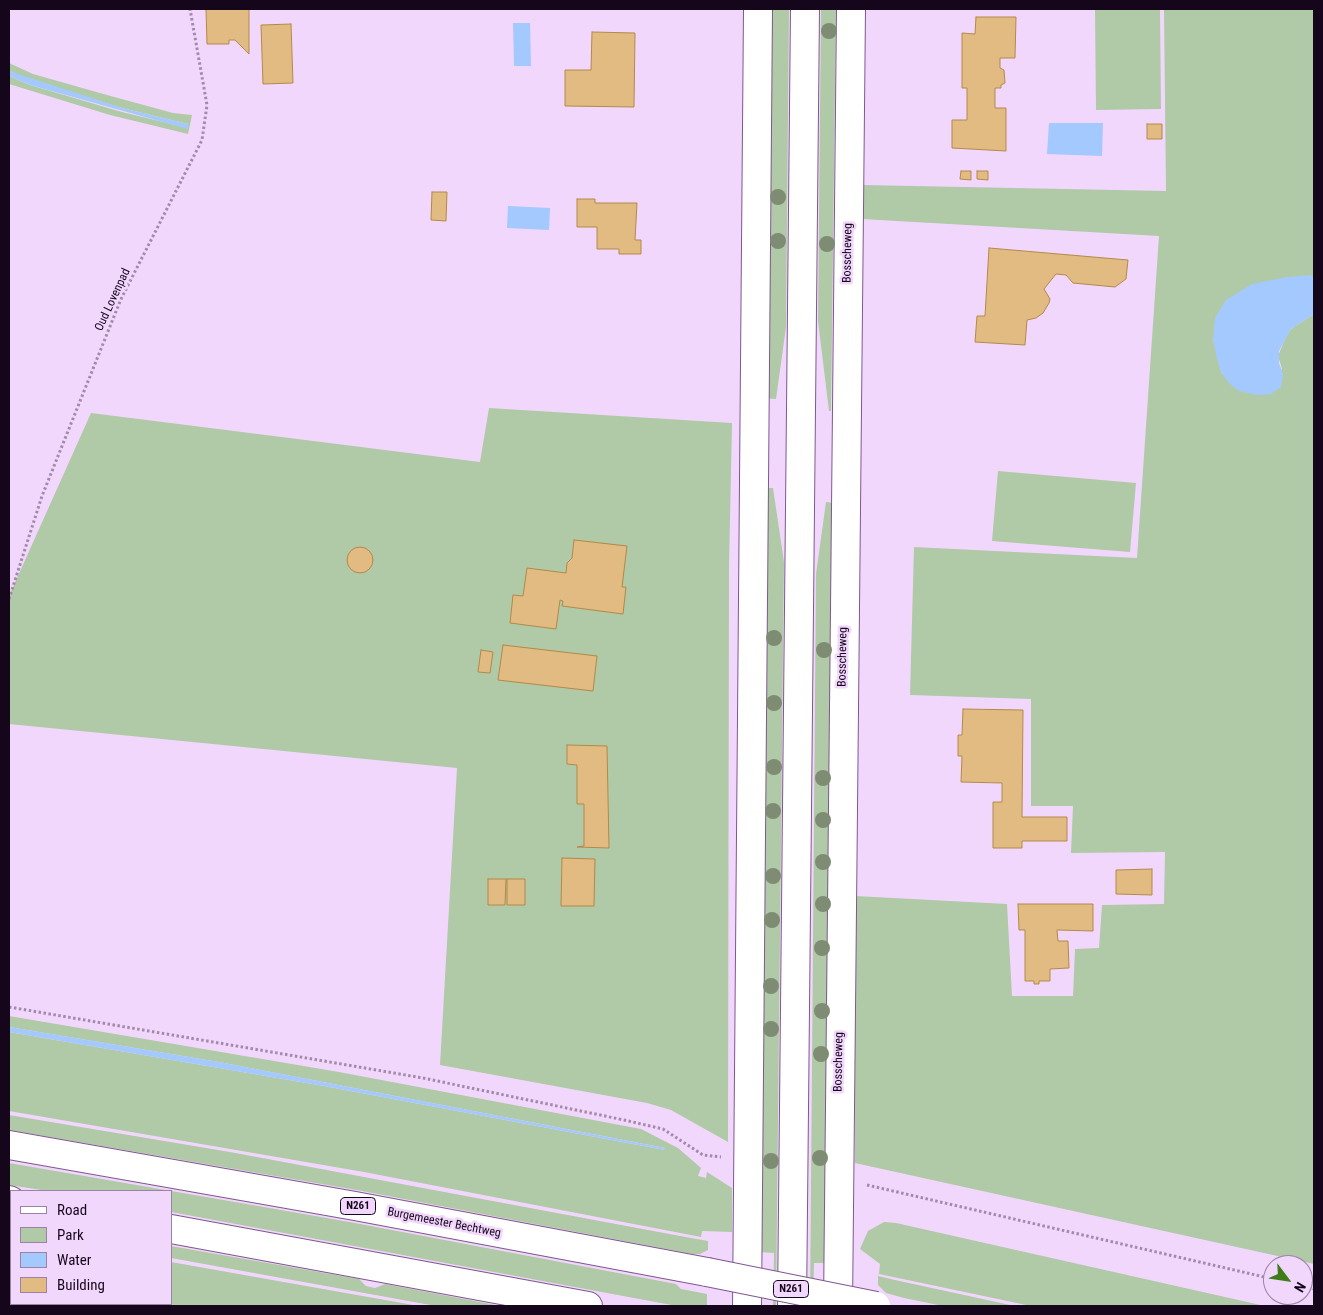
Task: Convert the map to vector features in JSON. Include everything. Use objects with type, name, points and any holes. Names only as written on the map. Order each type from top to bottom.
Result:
[{"type":"main road","points":[[747,1306],[758,9]]},
{"type":"main road","points":[[792,1306],[805,9]]},
{"type":"main road","name":"Bosscheweg","points":[[838,1306],[851,9]]},
{"type":"main road","name":"Burgemeester Bechtweg","points":[[9,1145],[355,1206],[877,1306]]},
{"type":"main road","points":[[172,1229],[588,1306]]},
{"type":"path","name":"Oud Lovenpad","points":[[9,599],[42,496],[121,299],[202,140],[207,105],[190,9]]},
{"type":"path","points":[[9,1007],[423,1078],[605,1116],[663,1129],[703,1155],[748,1162]]},
{"type":"path","points":[[838,1178],[1263,1277]]},
{"type":"green space","points":[[770,9],[789,9],[786,327],[776,399],[760,398]]},
{"type":"green space","points":[[821,9],[836,9],[831,411],[829,411],[818,321]]},
{"type":"green space","points":[[1095,9],[1160,9],[1161,109],[1096,110]]},
{"type":"green space","points":[[1164,9],[1314,9],[1314,286],[1312,276],[1213,339],[1222,374],[1282,369],[1278,356],[1285,339],[1291,329],[1314,314],[1314,1264],[1313,1255],[1273,1255],[855,1163],[855,896],[1007,904],[1012,996],[1073,996],[1075,949],[1099,948],[1102,905],[1164,904],[1165,852],[1071,853],[1073,806],[1031,806],[1031,699],[910,695],[914,547],[1137,558],[1159,236],[862,219],[863,185],[1166,191]]},
{"type":"green space","points":[[9,63],[33,74],[173,113],[192,115],[188,134],[110,115],[9,84],[9,76],[30,85],[122,112],[188,128],[188,124],[122,108],[34,81],[9,71]]},
{"type":"green space","points":[[489,408],[732,423],[729,567],[728,1142],[671,1110],[647,1103],[440,1065],[457,768],[9,724],[9,596],[91,413],[480,462]]},
{"type":"green space","points":[[998,471],[1136,483],[1130,552],[992,541]]},
{"type":"green space","points":[[759,488],[773,488],[784,562],[776,1306],[773,1306],[774,1253],[759,1252]]},
{"type":"green space","points":[[826,502],[841,504],[829,1263],[814,1263],[813,1306],[810,1306],[816,574]]},
{"type":"green space","points":[[9,1016],[339,1072],[641,1129],[678,1148],[701,1168],[698,1176],[706,1178],[707,1172],[732,1188],[732,1232],[702,1231],[701,1237],[364,1172],[9,1111],[9,1032],[324,1086],[665,1150],[665,1148],[219,1062],[9,1027]]},
{"type":"green space","points":[[9,1115],[230,1152],[708,1241],[708,1250],[700,1254],[692,1254],[362,1191],[9,1130]]},
{"type":"green space","points":[[9,1163],[165,1190],[42,1190],[9,1185]]},
{"type":"green space","points":[[172,1191],[355,1223],[676,1284],[681,1289],[707,1294],[707,1306],[677,1306],[172,1212]]},
{"type":"green space","points":[[884,1222],[896,1223],[1265,1306],[1031,1306],[879,1274],[880,1264],[860,1249],[868,1231]]},
{"type":"green space","points":[[9,1234],[10,1305],[172,1305],[172,1262],[419,1306],[9,1306]]},
{"type":"green space","points":[[172,1246],[359,1279],[366,1286],[375,1288],[385,1284],[501,1306],[436,1306],[172,1258]]},
{"type":"green space","points":[[878,1276],[1015,1306],[943,1306],[904,1298],[886,1293],[878,1285]]},
{"type":"water","points":[[513,23],[530,23],[531,66],[514,66]]},
{"type":"water","points":[[9,71],[122,108],[188,124],[188,129],[30,85],[9,76]]},
{"type":"water","points":[[1049,123],[1103,123],[1102,156],[1047,154]]},
{"type":"water","points":[[508,206],[550,208],[549,230],[507,228]]},
{"type":"water","points":[[1312,275],[1314,314],[1291,329],[1279,351],[1279,363],[1283,374],[1281,387],[1271,394],[1257,395],[1239,391],[1222,374],[1213,339],[1215,318],[1226,300],[1252,284],[1287,277]]},
{"type":"water","points":[[9,1027],[219,1062],[665,1148],[665,1150],[324,1086],[9,1032]]},
{"type":"building","points":[[206,9],[249,9],[249,54],[235,40],[229,40],[229,44],[207,44]]},
{"type":"building","points":[[976,17],[1016,17],[1015,58],[1000,58],[1000,68],[1004,70],[1005,83],[1001,85],[1001,88],[995,88],[995,108],[1006,108],[1006,151],[952,148],[952,120],[967,120],[967,88],[962,88],[962,33],[975,34]]},
{"type":"building","points":[[291,24],[293,83],[263,84],[261,25]]},
{"type":"building","points":[[592,32],[635,33],[634,107],[565,106],[565,70],[591,70]]},
{"type":"building","points":[[1147,124],[1162,124],[1162,139],[1147,139]]},
{"type":"building","points":[[961,171],[971,171],[971,180],[960,179]]},
{"type":"building","points":[[977,171],[988,171],[988,180],[977,179]]},
{"type":"building","points":[[432,192],[447,192],[446,221],[431,220]]},
{"type":"building","points":[[577,199],[595,199],[595,203],[637,203],[635,240],[641,240],[641,254],[619,254],[619,249],[597,249],[597,227],[577,227]]},
{"type":"building","points":[[989,248],[1128,260],[1126,279],[1115,287],[1073,283],[1066,275],[1056,274],[1044,289],[1050,299],[1043,313],[1036,318],[1027,320],[1025,345],[975,342],[977,316],[985,316]]},
{"type":"building","points":[[574,540],[627,546],[622,587],[626,587],[623,614],[562,606],[563,601],[560,600],[556,629],[510,623],[513,595],[523,596],[527,568],[566,573],[567,563],[572,558]]},
{"type":"building","points":[[360,547],[369,551],[373,560],[369,569],[360,573],[351,569],[347,560],[351,551]]},
{"type":"building","points":[[503,645],[597,656],[593,691],[498,680]]},
{"type":"building","points":[[481,650],[493,652],[490,673],[478,672]]},
{"type":"building","points":[[963,709],[1023,710],[1022,817],[1067,817],[1067,841],[1022,841],[1022,848],[993,848],[993,802],[1002,802],[1002,783],[961,782],[962,756],[958,756],[958,735],[962,735]]},
{"type":"building","points":[[567,745],[607,746],[609,848],[577,847],[584,846],[584,804],[577,804],[577,765],[567,764]]},
{"type":"building","points":[[562,858],[595,859],[594,906],[561,906]]},
{"type":"building","points":[[1152,869],[1152,895],[1116,894],[1116,870]]},
{"type":"building","points":[[488,879],[506,879],[505,905],[488,905]]},
{"type":"building","points":[[507,879],[525,879],[525,905],[507,905]]},
{"type":"building","points":[[1018,904],[1093,904],[1093,931],[1057,930],[1058,941],[1068,941],[1069,968],[1050,969],[1050,981],[1039,981],[1039,984],[1034,984],[1034,981],[1025,981],[1025,930],[1019,930]]}]
